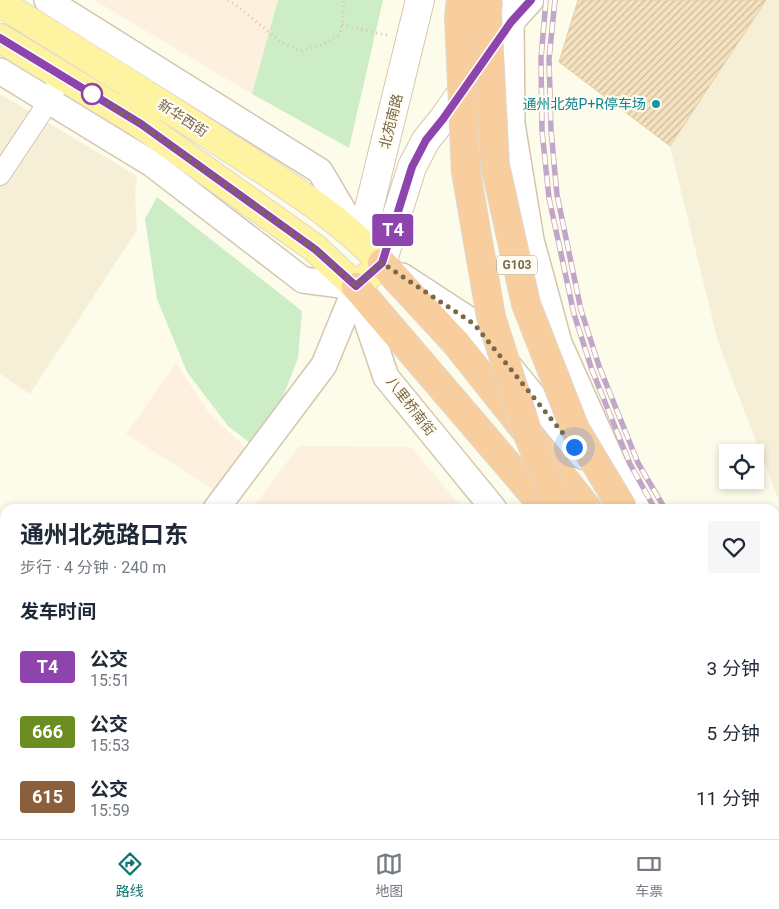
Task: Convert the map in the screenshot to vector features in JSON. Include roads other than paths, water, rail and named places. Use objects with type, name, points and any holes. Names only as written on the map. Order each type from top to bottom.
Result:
[{"type":"highway","name":"G103","points":[[461,0],[459,17],[466,172],[492,317],[529,438],[557,504]]},
{"type":"highway","name":"G103","points":[[488,0],[487,14],[495,165],[526,304],[575,429],[621,504]]},
{"type":"highway","points":[[382,263],[455,342],[584,504]]},
{"type":"highway","points":[[356,286],[542,504]]},
{"type":"main road","name":"北苑南路","points":[[361,241],[420,0]]},
{"type":"main road","name":"新华西街","points":[[0,4],[151,97],[299,193],[339,222],[382,263]]},
{"type":"main road","points":[[356,286],[382,263],[412,167],[426,140],[443,119],[512,11]]},
{"type":"main road","name":"新华西街","points":[[0,38],[141,124],[316,250],[356,286]]},
{"type":"main road","points":[[356,286],[361,241]]},
{"type":"street","points":[[47,0],[320,171],[361,241]]},
{"type":"street","points":[[531,0],[512,11],[512,124],[531,240],[559,343],[615,468],[638,504]]},
{"type":"street","points":[[0,71],[152,164],[303,280],[356,286],[324,365],[220,504]]},
{"type":"street","points":[[0,175],[50,101],[62,75]]},
{"type":"street","points":[[382,263],[474,324],[620,504]]},
{"type":"street","name":"八里桥南街","points":[[356,286],[386,377],[490,504]]},
{"type":"railway","points":[[546,0],[541,58],[542,131],[549,198],[574,314],[592,370],[630,464],[652,504]]},
{"type":"railway","points":[[555,0],[549,59],[551,130],[557,195],[581,310],[599,366],[638,463],[662,504]]},
{"type":"place","name":"通州北苑P+R停车场","points":[[656,104]]}]
